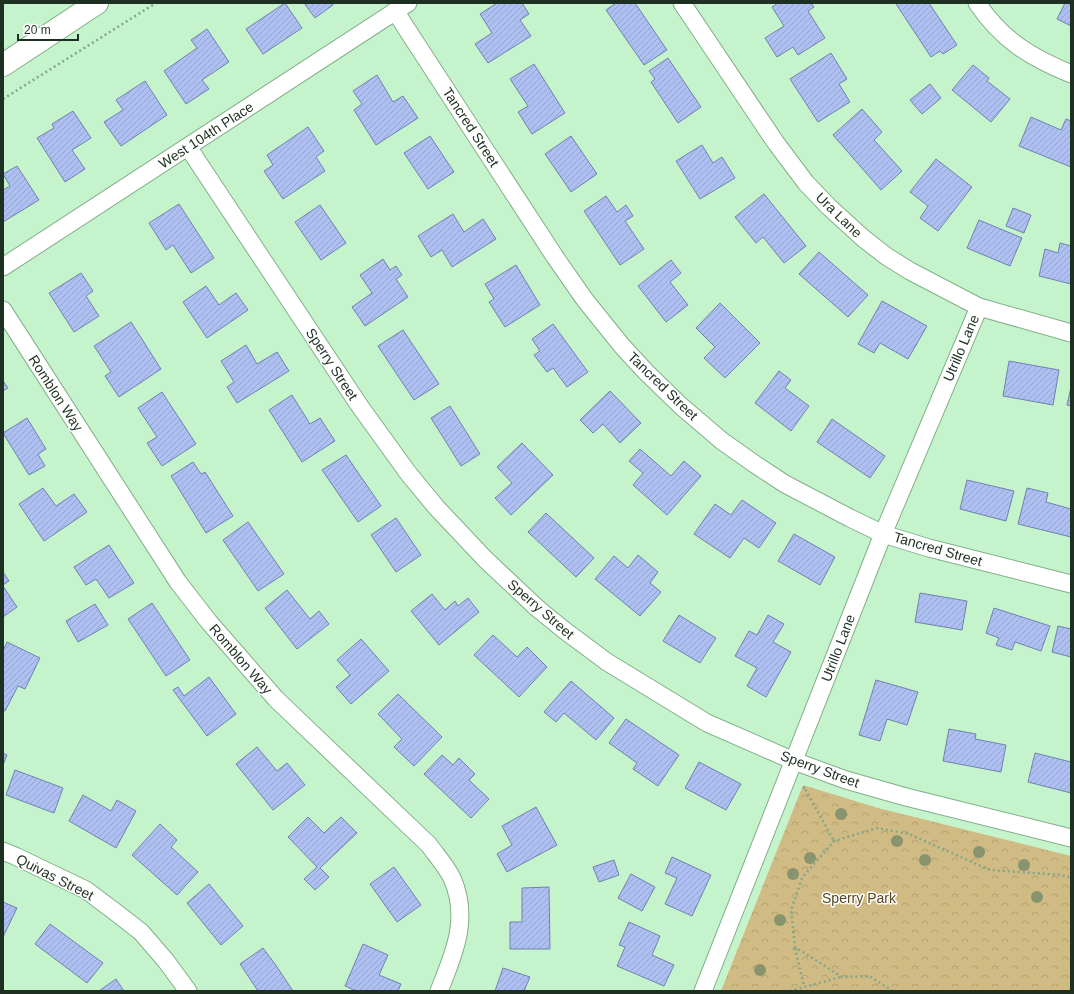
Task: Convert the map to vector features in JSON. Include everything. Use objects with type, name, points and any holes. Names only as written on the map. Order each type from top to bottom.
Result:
[{"type":"main road","points":[[3,65],[97,3]]},
{"type":"street","name":"Ura Lane","points":[[682,3],[776,143],[806,183],[829,207],[863,238],[910,272],[979,307],[1071,332]]},
{"type":"street","points":[[976,3],[1011,42],[1046,64],[1071,74]]},
{"type":"street","name":"West 104th Place","points":[[3,267],[402,7]]},
{"type":"street","name":"Tancred Street","points":[[402,7],[576,287],[622,346],[681,406],[722,441],[785,484],[883,534],[929,548],[1071,584]]},
{"type":"street","name":"Sperry Street","points":[[188,147],[359,405],[408,473],[436,507],[485,559],[537,608],[564,630],[607,662],[707,723],[794,761],[846,780],[906,797],[1071,838]]},
{"type":"street","name":"Utrillo Lane","points":[[703,991],[883,534],[979,307]]},
{"type":"street","name":"Romblon Way","points":[[3,310],[178,582],[209,622],[276,699],[429,845],[442,861],[452,878],[456,890],[460,932],[453,958],[439,991]]},
{"type":"street","name":"Quivas Street","points":[[3,851],[86,890],[114,911],[141,932],[188,991]]},
{"type":"path","points":[[3,99],[156,3]]},
{"type":"path","points":[[802,794],[804,787],[834,841]]},
{"type":"path","points":[[804,986],[795,947],[791,910],[802,878],[834,841],[876,828],[909,834],[990,870],[1062,875],[1071,878]]},
{"type":"path","points":[[795,947],[842,977]]},
{"type":"path","points":[[790,991],[842,977],[869,976],[893,991]]},
{"type":"green space","name":"Sperry Park","points":[[803,785],[878,808],[1071,856],[1071,991],[721,991]]},
{"type":"building","points":[[285,3],[302,28],[263,54],[246,29]]},
{"type":"building","points":[[304,3],[332,3],[333,5],[315,18]]},
{"type":"building","points":[[497,3],[522,3],[529,14],[520,20],[531,36],[488,63],[475,44],[492,33],[480,14]]},
{"type":"building","points":[[616,3],[635,3],[667,50],[644,65],[606,10]]},
{"type":"building","points":[[778,3],[811,3],[814,7],[808,11],[825,38],[798,55],[793,47],[777,57],[765,38],[784,26],[772,7]]},
{"type":"building","points":[[929,3],[957,45],[943,54],[940,51],[931,57],[896,4]]},
{"type":"building","points":[[1065,3],[1071,3],[1071,26],[1057,19]]},
{"type":"building","points":[[207,29],[229,62],[202,80],[209,89],[186,104],[164,71],[197,48],[191,40]]},
{"type":"building","points":[[831,53],[847,79],[839,84],[850,102],[818,122],[790,79]]},
{"type":"building","points":[[668,58],[701,107],[678,123],[651,82],[655,79],[649,71]]},
{"type":"building","points":[[534,64],[565,113],[532,134],[518,112],[528,106],[510,79]]},
{"type":"building","points":[[973,65],[989,78],[987,81],[1010,99],[991,122],[952,90]]},
{"type":"building","points":[[377,75],[393,102],[403,96],[418,118],[376,145],[354,110],[362,104],[353,91]]},
{"type":"building","points":[[145,81],[167,115],[121,146],[104,122],[123,110],[116,100]]},
{"type":"building","points":[[930,84],[941,98],[922,114],[910,100]]},
{"type":"building","points":[[862,109],[882,132],[874,140],[902,171],[881,190],[833,135]]},
{"type":"building","points":[[73,111],[91,138],[72,150],[85,169],[65,182],[37,138],[54,128],[52,124]]},
{"type":"building","points":[[1031,117],[1061,130],[1066,119],[1071,121],[1071,167],[1019,146]]},
{"type":"building","points":[[308,127],[324,151],[316,157],[325,171],[283,199],[264,171],[273,165],[267,155]]},
{"type":"building","points":[[430,136],[454,172],[428,189],[404,153]]},
{"type":"building","points":[[571,136],[597,174],[571,192],[545,154]]},
{"type":"building","points":[[702,145],[713,163],[722,157],[735,178],[700,199],[676,161]]},
{"type":"building","points":[[936,159],[972,187],[938,231],[920,218],[928,206],[910,192]]},
{"type":"building","points":[[17,166],[39,200],[3,222],[3,190],[10,186],[3,174]]},
{"type":"building","points":[[764,194],[806,246],[784,263],[763,237],[756,243],[735,217]]},
{"type":"building","points":[[606,196],[617,212],[626,205],[633,216],[625,221],[644,249],[620,265],[584,211]]},
{"type":"building","points":[[179,204],[214,258],[191,273],[173,245],[166,250],[149,223]]},
{"type":"building","points":[[320,205],[346,243],[321,260],[295,222]]},
{"type":"building","points":[[1013,208],[1031,215],[1024,233],[1006,226]]},
{"type":"building","points":[[453,214],[464,232],[483,219],[496,239],[452,267],[442,250],[431,257],[418,236]]},
{"type":"building","points":[[979,220],[1022,238],[1010,266],[967,248]]},
{"type":"building","points":[[1060,243],[1071,246],[1071,284],[1039,276],[1045,249],[1058,253]]},
{"type":"building","points":[[819,252],[868,295],[848,317],[799,274]]},
{"type":"building","points":[[383,259],[390,270],[396,266],[402,275],[396,279],[408,297],[365,326],[352,307],[372,293],[360,275]]},
{"type":"building","points":[[671,260],[681,273],[670,282],[688,305],[666,322],[638,286]]},
{"type":"building","points":[[516,265],[540,305],[505,327],[489,302],[494,299],[485,284]]},
{"type":"building","points":[[81,273],[93,291],[86,296],[99,316],[74,332],[49,293]]},
{"type":"building","points":[[206,286],[219,305],[236,293],[248,310],[207,338],[183,302]]},
{"type":"building","points":[[882,301],[927,326],[908,359],[880,343],[874,353],[858,344]]},
{"type":"building","points":[[720,303],[760,343],[725,378],[704,358],[715,347],[696,328]]},
{"type":"building","points":[[131,322],[161,369],[119,397],[105,376],[111,372],[94,346]]},
{"type":"building","points":[[553,324],[588,372],[567,387],[553,368],[547,372],[534,355],[540,351],[532,339]]},
{"type":"building","points":[[403,330],[439,384],[414,400],[378,346]]},
{"type":"building","points":[[246,345],[257,364],[277,352],[289,371],[237,403],[227,387],[234,382],[221,361]]},
{"type":"building","points":[[1009,361],[1059,370],[1053,405],[1003,396]]},
{"type":"building","points":[[779,371],[791,380],[785,388],[809,406],[791,431],[755,403]]},
{"type":"building","points":[[3,381],[8,388],[3,391]]},
{"type":"building","points":[[1071,387],[1071,406],[1067,405]]},
{"type":"building","points":[[610,391],[641,423],[620,443],[603,424],[593,433],[580,420]]},
{"type":"building","points":[[162,392],[196,444],[162,466],[147,443],[157,437],[138,408]]},
{"type":"building","points":[[292,395],[310,424],[320,418],[335,441],[302,462],[269,410]]},
{"type":"building","points":[[450,406],[480,454],[461,466],[431,418]]},
{"type":"building","points":[[27,418],[46,449],[38,454],[45,466],[29,475],[3,433]]},
{"type":"building","points":[[832,419],[885,456],[870,478],[817,442]]},
{"type":"building","points":[[522,443],[553,475],[511,515],[495,498],[512,483],[497,467]]},
{"type":"building","points":[[640,449],[671,476],[684,461],[701,476],[667,515],[633,485],[643,473],[629,461]]},
{"type":"building","points":[[346,455],[381,506],[358,522],[322,470]]},
{"type":"building","points":[[193,462],[201,474],[205,472],[233,516],[206,533],[171,476]]},
{"type":"building","points":[[967,480],[1014,491],[1006,521],[960,509]]},
{"type":"building","points":[[43,488],[56,506],[74,494],[87,512],[44,541],[19,504]]},
{"type":"building","points":[[1027,488],[1048,493],[1046,502],[1071,509],[1071,537],[1018,524]]},
{"type":"building","points":[[742,500],[776,523],[759,548],[744,538],[730,558],[694,534],[715,504],[731,515]]},
{"type":"building","points":[[546,513],[594,558],[576,577],[528,532]]},
{"type":"building","points":[[396,518],[421,555],[396,572],[371,535]]},
{"type":"building","points":[[248,522],[284,574],[258,591],[223,540]]},
{"type":"building","points":[[794,534],[835,557],[820,585],[778,561]]},
{"type":"building","points":[[109,545],[134,583],[109,598],[96,579],[86,585],[74,567]]},
{"type":"building","points":[[638,555],[658,572],[650,583],[661,592],[640,616],[595,579],[614,556],[628,568]]},
{"type":"building","points":[[3,572],[9,581],[3,585]]},
{"type":"building","points":[[3,586],[17,607],[3,617]]},
{"type":"building","points":[[287,590],[310,619],[319,611],[329,624],[297,649],[265,608]]},
{"type":"building","points":[[920,593],[967,601],[962,630],[915,622]]},
{"type":"building","points":[[432,594],[445,610],[455,601],[458,606],[468,598],[479,612],[439,645],[411,611]]},
{"type":"building","points":[[152,603],[190,660],[166,676],[128,619]]},
{"type":"building","points":[[95,604],[108,625],[78,642],[66,621]]},
{"type":"building","points":[[994,608],[1050,626],[1041,651],[1015,642],[1012,650],[996,645],[999,638],[986,633]]},
{"type":"building","points":[[679,615],[716,638],[700,663],[663,641]]},
{"type":"building","points":[[768,615],[784,624],[773,642],[791,652],[766,697],[747,686],[757,668],[735,656],[749,631],[757,635]]},
{"type":"building","points":[[1058,626],[1071,629],[1071,657],[1052,652]]},
{"type":"building","points":[[493,635],[517,657],[527,647],[547,667],[519,697],[474,655]]},
{"type":"building","points":[[361,639],[389,671],[351,704],[336,687],[350,675],[337,660]]},
{"type":"building","points":[[7,642],[40,658],[25,689],[18,686],[5,711],[3,710],[3,651]]},
{"type":"building","points":[[209,677],[236,714],[207,736],[173,690],[178,687],[184,696]]},
{"type":"building","points":[[876,680],[918,692],[907,725],[887,719],[880,741],[859,735]]},
{"type":"building","points":[[571,681],[614,718],[596,740],[564,713],[556,722],[544,712]]},
{"type":"building","points":[[398,694],[442,737],[414,766],[394,747],[402,739],[378,714]]},
{"type":"building","points":[[626,719],[679,755],[658,786],[633,769],[637,763],[609,743]]},
{"type":"building","points":[[949,729],[976,734],[975,739],[1006,745],[1001,772],[943,761]]},
{"type":"building","points":[[257,747],[277,771],[287,763],[305,785],[273,810],[236,764]]},
{"type":"building","points":[[3,753],[7,755],[3,765]]},
{"type":"building","points":[[1035,753],[1071,762],[1071,793],[1028,782]]},
{"type":"building","points":[[442,755],[453,765],[459,758],[475,774],[469,780],[489,799],[471,818],[424,774]]},
{"type":"building","points":[[699,762],[741,784],[726,810],[685,788]]},
{"type":"building","points":[[15,770],[63,788],[54,813],[6,795]]},
{"type":"building","points":[[83,795],[111,811],[117,800],[136,811],[116,848],[69,821]]},
{"type":"building","points":[[536,807],[557,845],[507,872],[497,854],[512,845],[502,826]]},
{"type":"building","points":[[308,817],[324,833],[341,817],[357,833],[320,868],[329,877],[315,890],[304,879],[317,867],[288,837]]},
{"type":"building","points":[[160,824],[177,840],[171,847],[198,872],[177,895],[132,855]]},
{"type":"building","points":[[672,857],[711,875],[692,916],[665,904],[677,878],[665,873]]},
{"type":"building","points":[[614,860],[619,875],[599,882],[593,867]]},
{"type":"building","points":[[394,867],[421,905],[397,922],[370,884]]},
{"type":"building","points":[[631,874],[655,887],[642,911],[618,898]]},
{"type":"building","points":[[209,884],[243,926],[221,945],[187,903]]},
{"type":"building","points":[[549,887],[550,949],[510,949],[510,922],[522,922],[522,888]]},
{"type":"building","points":[[3,902],[17,908],[3,937]]},
{"type":"building","points":[[629,922],[660,936],[652,955],[674,965],[664,986],[617,966],[625,947],[619,945]]},
{"type":"building","points":[[50,924],[103,963],[87,983],[35,944]]},
{"type":"building","points":[[363,944],[388,955],[379,975],[401,984],[398,991],[356,991],[345,986]]},
{"type":"building","points":[[263,948],[293,991],[258,991],[240,964]]},
{"type":"building","points":[[503,968],[530,977],[524,991],[495,991]]},
{"type":"building","points":[[116,979],[124,991],[99,991]]}]
